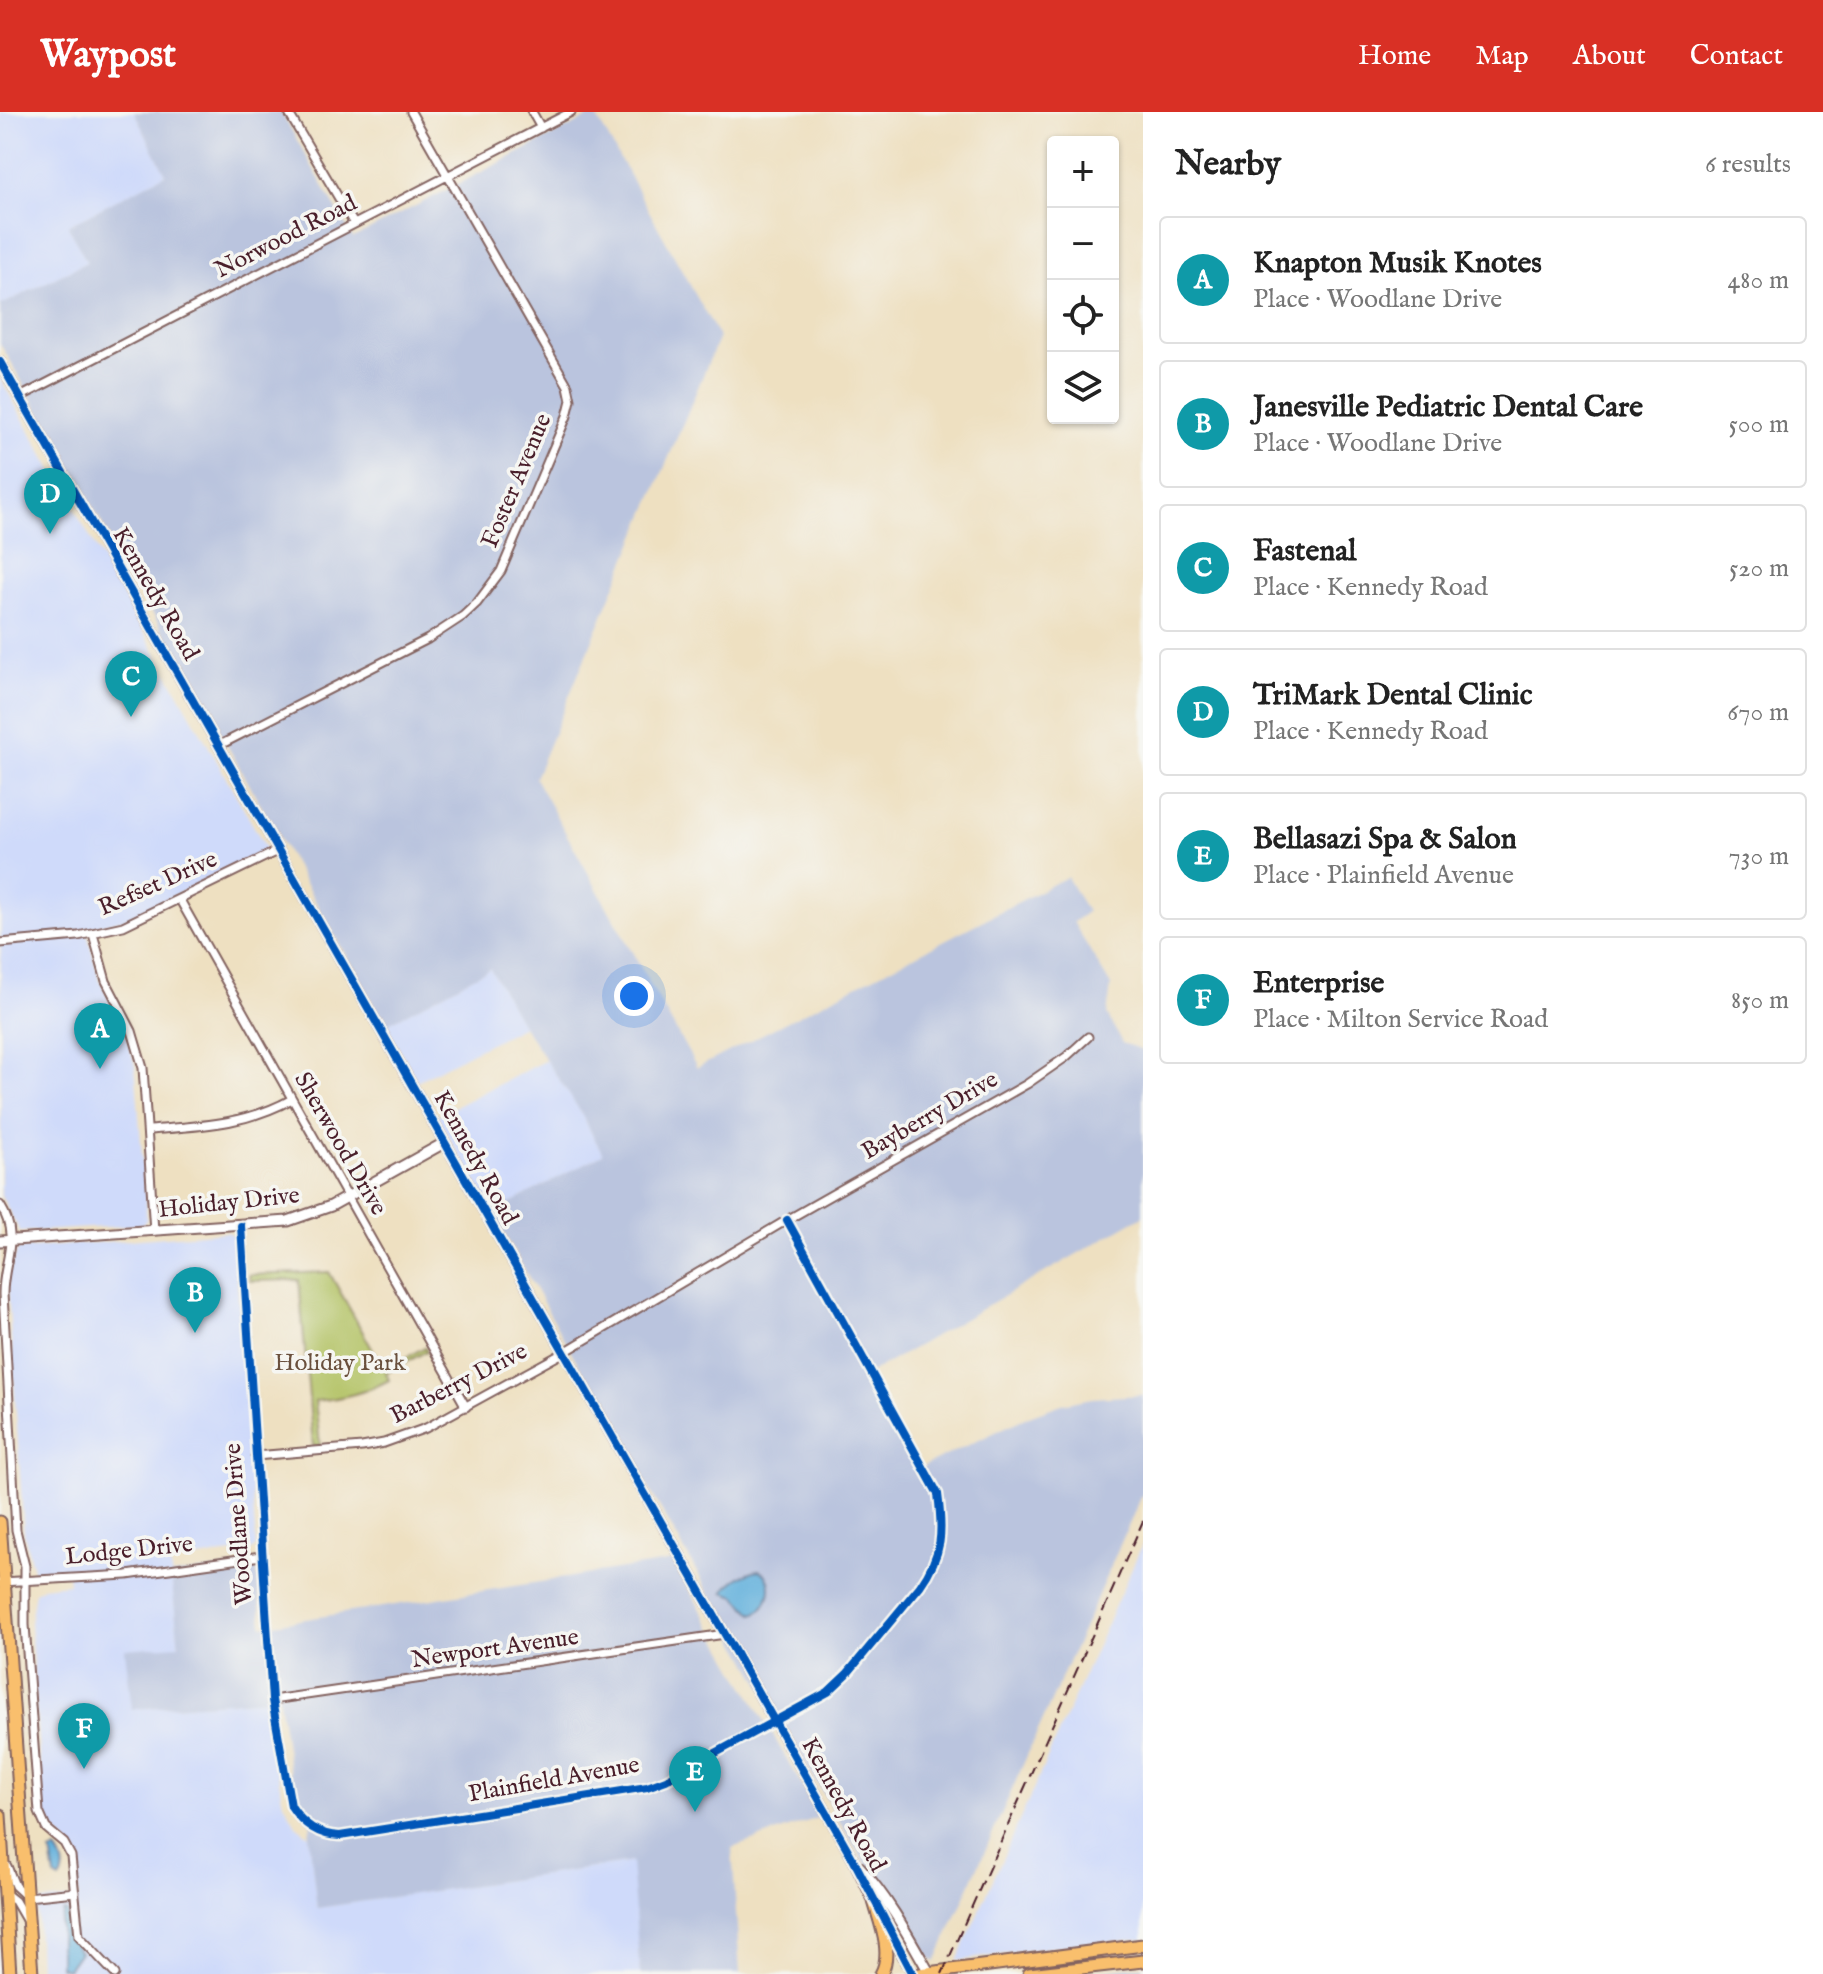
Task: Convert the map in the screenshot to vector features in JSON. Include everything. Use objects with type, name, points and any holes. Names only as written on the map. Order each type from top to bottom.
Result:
[{"type":"main road","points":[[0,1522],[32,1974]]},
{"type":"main road","points":[[0,1815],[10,1974]]},
{"type":"main road","points":[[874,1901],[886,1954],[881,1974]]},
{"type":"main road","points":[[926,1974],[1143,1945]]},
{"type":"main road","points":[[1029,1974],[1143,1961]]},
{"type":"street","points":[[288,112],[354,224]]},
{"type":"street","name":"Foster Avenue","points":[[218,746],[428,639],[470,610],[501,571],[567,416],[571,400],[568,386],[411,112]]},
{"type":"street","points":[[532,112],[541,128]]},
{"type":"street","name":"Norwood Road","points":[[20,397],[571,112]]},
{"type":"street","name":"Kennedy Road","points":[[0,362],[853,1859],[913,1974]]},
{"type":"street","name":"Refset Drive","points":[[0,943],[93,934],[136,921],[279,850]]},
{"type":"street","name":"Sherwood Drive","points":[[180,900],[466,1407]]},
{"type":"street","points":[[93,934],[106,981],[138,1047],[143,1068],[154,1231]]},
{"type":"street","name":"Bayberry Drive","points":[[787,1220],[1027,1084],[1066,1057],[1088,1037]]},
{"type":"street","points":[[148,1130],[241,1121],[272,1111],[292,1099]]},
{"type":"street","name":"Holiday Drive","points":[[0,1241],[288,1221],[316,1213],[348,1197],[444,1143]]},
{"type":"street","points":[[0,1205],[10,1225],[10,1255],[3,1276],[3,1294],[16,1530],[26,1580],[25,1625],[39,1812],[46,1828],[68,1849],[73,1864],[81,1940],[115,1974]]},
{"type":"street","name":"Barberry Drive","points":[[255,1456],[362,1447],[384,1443],[426,1428],[563,1353],[787,1220]]},
{"type":"street","name":"Plainfield Avenue","points":[[297,1816],[317,1832],[340,1836],[647,1787],[775,1722],[828,1692],[847,1674],[930,1571],[940,1544],[942,1527],[938,1494],[787,1220]]},
{"type":"street","name":"Woodlane Drive","points":[[241,1226],[272,1700],[288,1793],[297,1816]]},
{"type":"street","name":"Lodge Drive","points":[[2,1582],[127,1575],[261,1556]]},
{"type":"street","name":"Newport Avenue","points":[[272,1700],[725,1634]]},
{"type":"street","points":[[3,1857],[15,1886],[27,1897],[75,1892]]},
{"type":"street","name":"Kennedy Road","points":[[853,1859],[875,1884],[926,1974]]},
{"type":"street","points":[[3,1898],[19,1907],[29,1926]]},
{"type":"shaded area","points":[[0,112],[134,112],[166,174],[68,226],[87,262],[0,306]]},
{"type":"shaded area","points":[[134,112],[281,112],[353,238],[595,114],[719,337],[535,778],[697,1068],[1067,877],[1087,912],[1073,922],[1111,986],[1107,1014],[1122,1043],[1143,1050],[1143,1216],[867,1375],[920,1468],[1029,1416],[1062,1404],[1092,1398],[1143,1395],[1143,1493],[936,1962],[922,1952],[840,1823],[492,1213],[603,1154],[577,1106],[523,1026],[490,968],[385,1025],[0,343],[0,306],[87,262],[68,226],[166,174]]},
{"type":"shaded area","points":[[0,378],[266,848],[149,908],[122,920],[86,929],[99,978],[127,1037],[135,1065],[147,1219],[142,1225],[20,1232],[1,1196]]},
{"type":"shaded area","points":[[490,968],[523,1026],[417,1081],[385,1025]]},
{"type":"shaded area","points":[[546,1060],[577,1106],[603,1154],[492,1213],[437,1116]]},
{"type":"shaded area","points":[[228,1232],[234,1237],[256,1546],[253,1550],[170,1562],[179,1646],[132,1709],[266,1699],[282,1799],[296,1825],[309,1835],[317,1908],[632,1862],[640,1974],[39,1974],[37,1904],[79,1898],[73,1850],[48,1823],[43,1811],[30,1623],[35,1592],[43,1587],[69,1584],[68,1573],[34,1573],[24,1534],[7,1276],[18,1249]]},
{"type":"shaded area","points":[[1143,1543],[1143,1939],[1060,1946],[957,1961]]},
{"type":"shaded area","points":[[673,1561],[820,1817],[732,1848],[740,1974],[640,1974],[631,1862],[317,1908],[309,1835],[311,1823],[300,1811],[293,1796],[277,1686],[265,1686],[266,1699],[132,1709],[125,1649],[179,1645],[171,1575],[254,1564],[262,1626]]},
{"type":"shaded area","points":[[1143,1966],[1143,1974],[1066,1974]]},
{"type":"green space","name":"Holiday Park","points":[[329,1272],[384,1370],[425,1347],[427,1351],[386,1373],[389,1380],[380,1385],[354,1394],[315,1401],[320,1445],[313,1446],[299,1280],[250,1281],[249,1275]]},
{"type":"water","points":[[759,1570],[768,1580],[770,1593],[764,1606],[753,1614],[736,1596],[724,1592],[739,1578]]},
{"type":"water","points":[[56,1850],[63,1865],[60,1880],[55,1877],[51,1852]]},
{"type":"water","points":[[63,1911],[67,1912],[69,1936],[80,1952],[68,1969],[60,1967]]},
{"type":"railway","points":[[942,1974],[1143,1521]]},
{"type":"cycle path","points":[[0,362],[853,1859],[913,1974]]},
{"type":"cycle path","points":[[241,1226],[272,1700],[291,1806],[312,1828],[340,1836],[647,1787],[666,1780],[828,1692],[847,1674],[920,1586],[940,1542],[938,1494],[787,1220]]},
{"type":"place","name":"TriMark Dental Clinic","points":[[50,534]]},
{"type":"place","name":"Fastenal","points":[[131,717]]},
{"type":"place","name":"Knapton Musik Knotes","points":[[100,1069]]},
{"type":"place","name":"Janesville Pediatric Dental Care","points":[[195,1333]]},
{"type":"place","name":"Enterprise","points":[[84,1769]]},
{"type":"place","name":"Bellasazi Spa & Salon","points":[[695,1812]]}]
